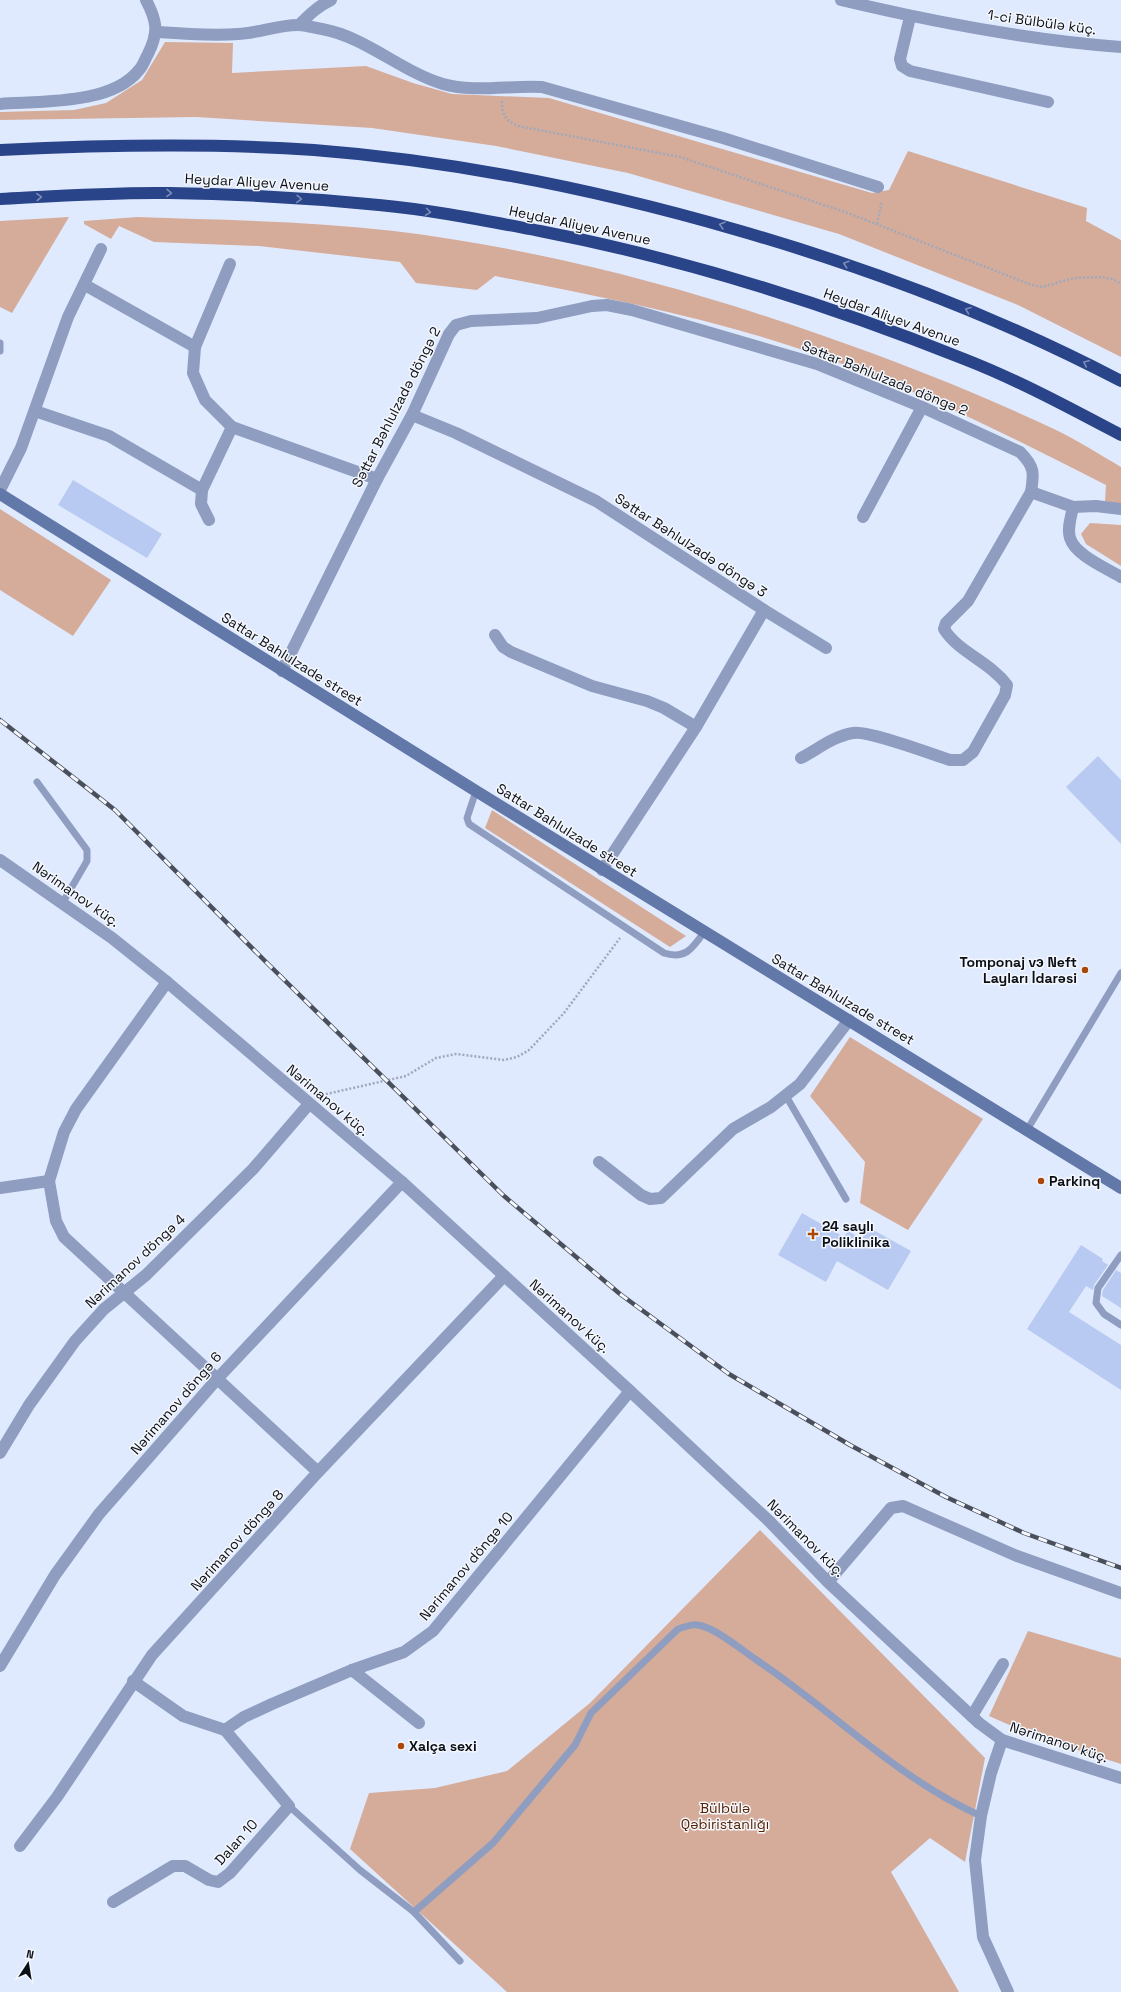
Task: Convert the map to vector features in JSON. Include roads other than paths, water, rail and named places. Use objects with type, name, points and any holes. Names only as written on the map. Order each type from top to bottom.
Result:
[{"type":"highway","points":[[0,150],[168,145],[313,150],[492,172],[600,193],[697,218],[796,247],[892,280],[984,316],[1121,381]]},
{"type":"highway","name":"Heydar Aliyev Avenue","points":[[0,199],[168,193],[314,200],[382,205],[482,220],[590,241],[685,265],[783,294],[874,325],[966,360],[1069,407],[1121,435]]},
{"type":"main road","name":"Sattar Bahlulzade street","points":[[0,494],[602,870],[1121,1188]]},
{"type":"street","points":[[0,104],[89,97],[121,85],[139,71],[151,48],[156,32],[154,15],[146,0]]},
{"type":"street","points":[[299,25],[323,3],[331,0]]},
{"type":"street","name":"1-ci Bülbülə küç.","points":[[841,0],[910,17],[1064,42],[1121,47]]},
{"type":"street","points":[[910,17],[900,59],[902,66],[910,71],[1048,102]]},
{"type":"street","points":[[156,32],[208,35],[239,34],[299,25],[324,30],[347,37],[423,77],[443,84],[459,88],[519,86],[542,87],[723,138],[878,187]]},
{"type":"street","points":[[0,490],[18,454],[35,411],[68,317],[85,285],[101,249]]},
{"type":"street","points":[[230,264],[195,347],[193,373],[205,400],[232,427],[377,479]]},
{"type":"street","points":[[85,285],[195,347]]},
{"type":"street","name":"Səttar Bəhlulzadə döngə 2","points":[[282,671],[377,479],[412,415],[449,334],[456,325],[471,321],[537,318],[592,306],[606,305],[632,310],[817,364],[922,407],[1020,452],[1030,462],[1034,473],[1031,492],[968,601],[946,622],[944,629],[949,638],[1001,676],[1007,685],[1005,695],[973,752],[962,760],[950,760],[870,735],[855,732],[839,737],[801,758]]},
{"type":"street","points":[[862,517],[922,407]]},
{"type":"street","points":[[35,411],[110,436],[202,490]]},
{"type":"street","name":"Səttar Bəhlulzadə döngə 3","points":[[412,415],[456,433],[596,501],[764,610],[696,727],[602,870]]},
{"type":"street","points":[[209,520],[201,504],[202,490],[232,427]]},
{"type":"street","points":[[1031,492],[1073,507],[1096,506],[1121,509]]},
{"type":"street","points":[[1073,507],[1069,528],[1069,537],[1073,546],[1080,553],[1121,577]]},
{"type":"street","points":[[764,610],[826,648]]},
{"type":"street","points":[[495,635],[503,647],[511,652],[592,686],[647,701],[664,708],[696,727]]},
{"type":"street","name":"Nərimanov küç.","points":[[0,860],[63,902],[112,938],[167,982],[402,1182],[630,1391],[770,1522],[828,1582],[972,1716],[1002,1740],[1121,1778]]},
{"type":"street","points":[[167,982],[76,1109],[64,1132],[49,1181],[56,1221],[64,1237],[318,1472]]},
{"type":"street","points":[[600,1162],[641,1195],[650,1199],[661,1198],[733,1129],[786,1096],[800,1084],[849,1020]]},
{"type":"street","name":"Nərimanov döngə 4","points":[[0,1454],[29,1405],[75,1341],[104,1309],[146,1275],[253,1169],[309,1104]]},
{"type":"street","points":[[0,1188],[49,1181]]},
{"type":"street","name":"Nərimanov döngə 6","points":[[0,1666],[55,1575],[99,1514],[218,1378],[402,1182]]},
{"type":"street","name":"Nərimanov döngə 8","points":[[20,1846],[57,1797],[133,1681],[152,1655],[318,1472],[504,1276]]},
{"type":"street","name":"Nərimanov döngə 10","points":[[225,1730],[244,1717],[352,1670],[404,1652],[433,1631],[630,1391]]},
{"type":"street","points":[[828,1582],[891,1508],[903,1506],[1017,1556],[1121,1593]]},
{"type":"street","points":[[972,1716],[1003,1664]]},
{"type":"street","points":[[352,1670],[419,1723]]},
{"type":"street","points":[[133,1681],[183,1716],[225,1730],[289,1806]]},
{"type":"street","points":[[1002,1740],[991,1773],[981,1816],[975,1860],[983,1937],[1008,1992]]},
{"type":"street","name":"Dalan 10","points":[[113,1902],[173,1866],[185,1866],[209,1880],[218,1882],[230,1873],[289,1806]]},
{"type":"lane","points":[[0,343],[0,351]]},
{"type":"lane","points":[[37,782],[87,850],[87,861],[63,902]]},
{"type":"lane","points":[[476,791],[467,818],[469,824],[664,953],[674,956],[684,954],[693,947],[704,932]]},
{"type":"lane","points":[[1027,1130],[1121,973]]},
{"type":"lane","points":[[786,1096],[846,1198]]},
{"type":"lane","points":[[1121,1255],[1098,1288],[1096,1303],[1104,1314],[1121,1325]]},
{"type":"lane","points":[[414,1912],[493,1843],[575,1745],[591,1713],[678,1629],[693,1624],[711,1630],[775,1672],[904,1771],[956,1805],[981,1816]]},
{"type":"lane","points":[[289,1806],[360,1870],[414,1912],[460,1961]]},
{"type":"railway","points":[[0,720],[115,810],[265,961],[504,1196],[620,1294],[729,1374],[850,1445],[946,1497],[1024,1533],[1121,1568]]},
{"type":"place","name":"Tomponaj vэ Neft Layları İdarəsi","points":[[1085,970]]},
{"type":"place","name":"Parkinq","points":[[1041,1181]]},
{"type":"place","name":"24 saylı Poliklinika","points":[[813,1234]]},
{"type":"place","name":"Xalça sexi","points":[[401,1746]]},
{"type":"park label","name":"Bülbülə Qəbiristanlığı","points":[[725,1816]]}]
